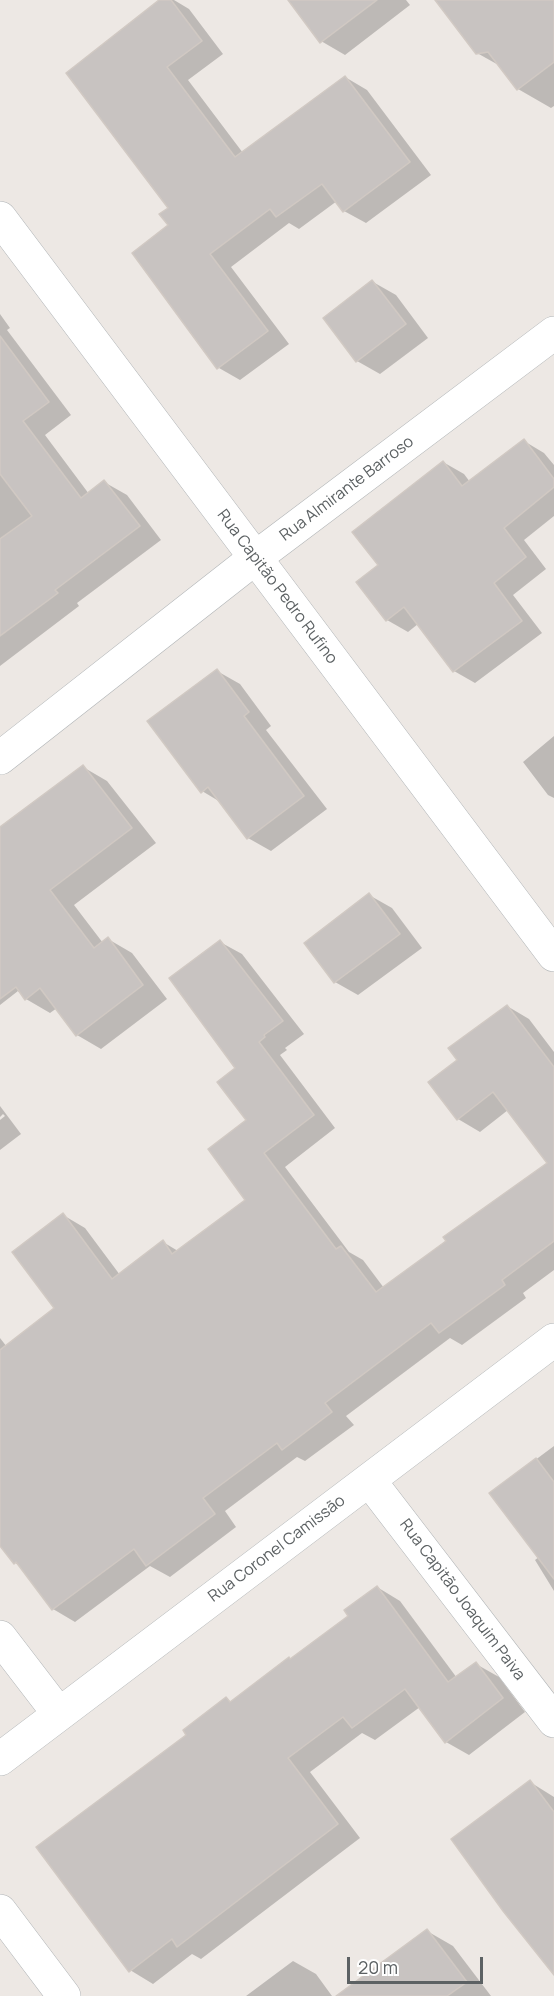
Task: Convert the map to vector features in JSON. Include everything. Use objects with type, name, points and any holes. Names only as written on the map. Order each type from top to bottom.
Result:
[{"type":"street","name":"Rua Capitão Pedro Rufino","points":[[0,218],[554,955]]},
{"type":"street","name":"Rua Almirante Barroso","points":[[0,758],[255,558],[554,333]]},
{"type":"street","name":"Rua Coronel Camissão","points":[[0,1759],[554,1340]]},
{"type":"street","name":"Rua Capitão Joaquim Paiva","points":[[369,1480],[554,1721]]},
{"type":"street","points":[[0,1637],[59,1714]]},
{"type":"street","points":[[0,1911],[64,1996]]},
{"type":"building","points":[[159,0],[171,0],[202,41],[167,67],[235,157],[345,76],[410,162],[343,212],[322,184],[276,217],[270,209],[210,254],[268,331],[217,369],[132,253],[168,225],[159,214],[168,208],[66,73]]},
{"type":"building","points":[[288,0],[377,0],[320,43]]},
{"type":"building","points":[[435,0],[554,0],[554,62],[517,90],[488,52],[476,54]]},
{"type":"building","points":[[372,280],[406,324],[356,362],[323,318]]},
{"type":"building","points":[[0,336],[49,402],[23,421],[81,498],[104,480],[140,526],[55,590],[58,593],[0,636],[0,539],[32,516],[0,474]]},
{"type":"building","points":[[524,439],[554,479],[554,487],[504,528],[526,557],[494,583],[522,621],[453,672],[404,607],[386,621],[356,582],[378,565],[352,532],[443,461],[462,486]]},
{"type":"building","points":[[217,669],[249,712],[244,716],[304,796],[247,839],[208,787],[201,793],[147,721]]},
{"type":"building","points":[[83,765],[132,828],[50,890],[94,948],[108,937],[143,985],[76,1036],[40,988],[25,1000],[16,987],[0,999],[0,827]]},
{"type":"building","points":[[369,893],[400,934],[334,983],[304,943]]},
{"type":"building","points":[[220,940],[283,1021],[264,1035],[265,1037],[259,1042],[314,1115],[264,1153],[336,1249],[341,1246],[376,1292],[446,1241],[443,1237],[547,1163],[493,1092],[457,1120],[428,1082],[457,1060],[448,1048],[507,1005],[554,1067],[554,1241],[502,1280],[505,1285],[439,1333],[431,1323],[325,1403],[332,1412],[282,1450],[277,1443],[203,1498],[215,1514],[146,1566],[134,1549],[52,1610],[16,1562],[14,1564],[0,1546],[0,1350],[54,1308],[12,1252],[63,1213],[112,1279],[163,1240],[172,1254],[245,1200],[208,1149],[246,1120],[217,1082],[235,1068],[169,978]]},
{"type":"building","points":[[536,1458],[554,1482],[554,1579],[489,1493]]},
{"type":"building","points":[[377,1586],[448,1682],[476,1662],[503,1698],[445,1743],[405,1689],[352,1728],[343,1717],[288,1758],[338,1824],[177,1947],[172,1939],[129,1972],[36,1847],[186,1735],[183,1730],[226,1697],[230,1702],[348,1616],[344,1610]]},
{"type":"building","points":[[530,1780],[554,1812],[554,1975],[503,1911],[451,1839]]},
{"type":"building","points":[[427,1929],[467,1982],[447,1996],[336,1996]]}]
